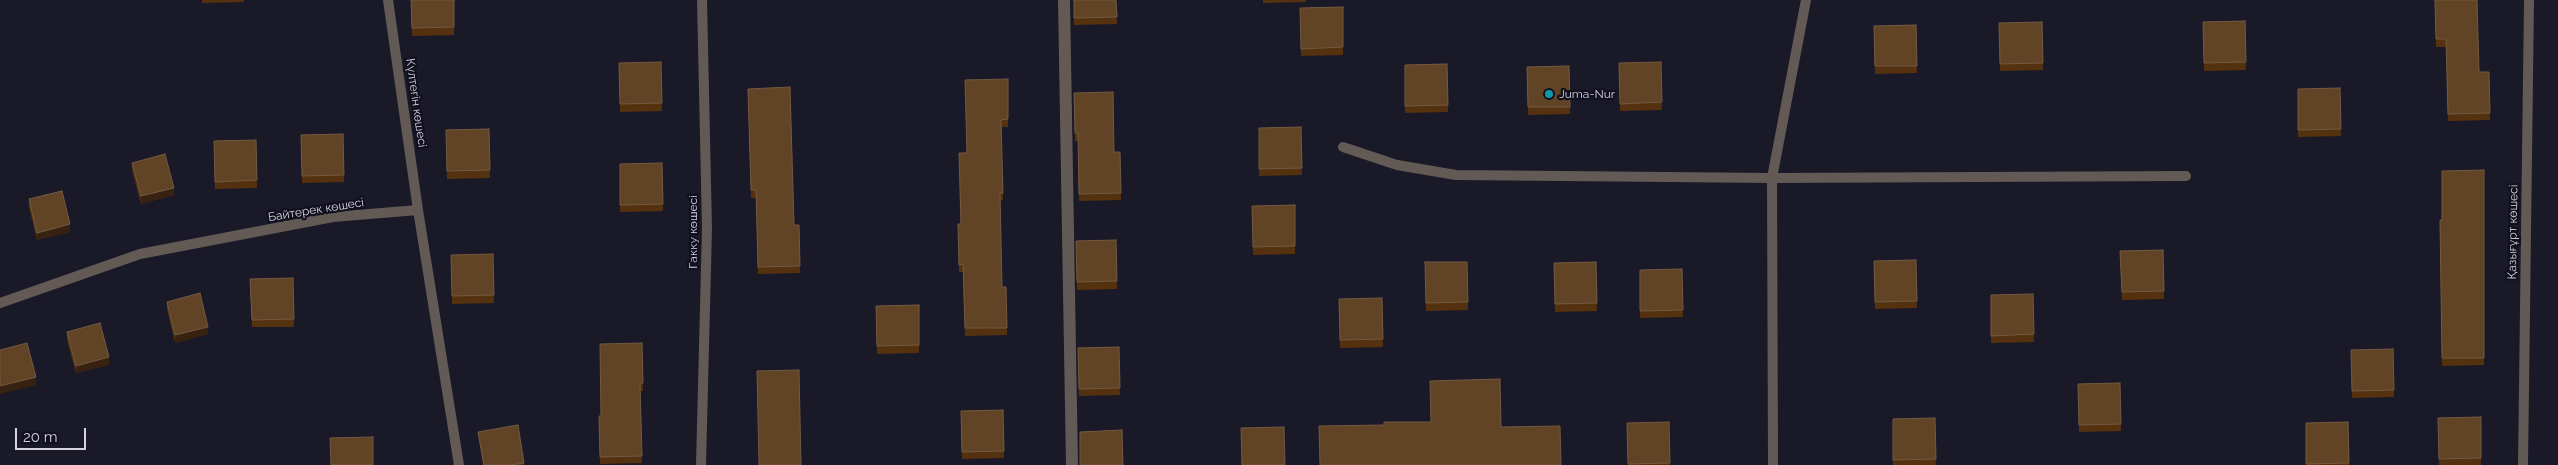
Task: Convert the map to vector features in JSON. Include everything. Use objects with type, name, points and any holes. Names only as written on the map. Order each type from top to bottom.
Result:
[{"type":"street","points":[[1064,0],[1072,465]]},
{"type":"lane","name":"Күлтегін көшесі","points":[[388,0],[418,210]]},
{"type":"lane","name":"Гакку көшесі","points":[[701,465],[706,228],[702,0]]},
{"type":"lane","points":[[1773,465],[1772,178],[1806,0]]},
{"type":"lane","name":"Қазығұрт көшесі","points":[[2523,465],[2528,0]]},
{"type":"lane","points":[[1343,147],[1397,165],[1456,175],[1772,178],[2186,176]]},
{"type":"lane","name":"Байтерек көшесі","points":[[0,303],[140,254],[333,217],[418,210]]},
{"type":"lane","points":[[418,210],[459,465]]},
{"type":"building","points":[[411,0],[454,0],[454,27],[412,28]]},
{"type":"building","points":[[1074,0],[1116,0],[1117,17],[1074,18]]},
{"type":"building","points":[[2435,0],[2477,0],[2479,72],[2489,72],[2490,113],[2448,114],[2446,39],[2436,39]]},
{"type":"building","points":[[1343,7],[1343,47],[1301,49],[1300,8]]},
{"type":"building","points":[[2245,21],[2246,62],[2204,63],[2203,22]]},
{"type":"building","points":[[2042,22],[2043,63],[2000,64],[1999,23]]},
{"type":"building","points":[[1916,25],[1917,66],[1875,66],[1874,26]]},
{"type":"building","points":[[661,62],[662,103],[620,104],[619,63]]},
{"type":"building","points":[[1661,62],[1662,102],[1620,104],[1619,63]]},
{"type":"building","points":[[1447,64],[1448,105],[1405,106],[1405,65]]},
{"type":"building","name":"Juma-Nur","points":[[1569,66],[1570,107],[1528,107],[1527,67]]},
{"type":"building","points":[[1008,79],[1008,119],[1001,120],[1003,193],[1000,193],[1002,287],[1006,287],[1007,328],[965,328],[963,264],[959,265],[958,224],[961,224],[959,153],[967,153],[965,80]]},
{"type":"building","points":[[790,87],[794,225],[799,225],[800,266],[758,267],[756,190],[751,190],[748,89]]},
{"type":"building","points":[[2340,88],[2341,129],[2298,130],[2298,89]]},
{"type":"building","points":[[1113,92],[1114,152],[1120,152],[1121,193],[1079,194],[1078,133],[1075,133],[1074,93]]},
{"type":"building","points":[[1301,127],[1302,168],[1259,169],[1259,128]]},
{"type":"building","points":[[489,129],[490,170],[447,171],[446,130]]},
{"type":"building","points":[[343,134],[344,175],[302,176],[301,135]]},
{"type":"building","points":[[256,140],[257,180],[215,182],[214,141]]},
{"type":"building","points":[[165,154],[174,188],[141,196],[132,163]]},
{"type":"building","points":[[662,163],[663,204],[620,205],[620,164]]},
{"type":"building","points":[[2484,170],[2484,358],[2442,358],[2440,220],[2442,220],[2442,171]]},
{"type":"building","points":[[62,191],[70,224],[37,233],[29,199]]},
{"type":"building","points":[[1295,205],[1295,246],[1253,247],[1252,206]]},
{"type":"building","points":[[1116,240],[1117,281],[1077,282],[1076,241]]},
{"type":"building","points":[[2163,250],[2164,291],[2122,292],[2120,251]]},
{"type":"building","points":[[493,254],[494,295],[452,296],[451,255]]},
{"type":"building","points":[[1916,260],[1917,301],[1875,302],[1874,261]]},
{"type":"building","points":[[1425,262],[1467,262],[1468,302],[1426,303]]},
{"type":"building","points":[[1596,262],[1597,303],[1555,304],[1554,263]]},
{"type":"building","points":[[1682,269],[1683,310],[1640,311],[1640,270]]},
{"type":"building","points":[[293,278],[294,319],[252,320],[250,279]]},
{"type":"building","points":[[200,293],[208,327],[175,335],[167,302]]},
{"type":"building","points":[[2033,294],[2034,334],[1991,336],[1991,295]]},
{"type":"building","points":[[1382,298],[1383,339],[1340,340],[1339,299]]},
{"type":"building","points":[[919,305],[919,345],[877,346],[876,306]]},
{"type":"building","points":[[100,323],[109,357],[76,366],[67,332]]},
{"type":"building","points":[[27,343],[36,377],[0,386],[0,350]]},
{"type":"building","points":[[642,343],[643,383],[640,383],[642,456],[600,457],[600,344]]},
{"type":"building","points":[[1119,347],[1120,388],[1079,389],[1078,348]]},
{"type":"building","points":[[2393,349],[2394,390],[2352,391],[2351,350]]},
{"type":"building","points":[[799,370],[801,465],[759,465],[757,371]]},
{"type":"building","points":[[1500,379],[1501,427],[1560,426],[1561,465],[1320,465],[1319,426],[1384,425],[1384,422],[1431,422],[1430,381]]},
{"type":"building","points":[[2120,383],[2121,424],[2079,425],[2078,384]]},
{"type":"building","points":[[1003,410],[1004,451],[962,452],[961,411]]},
{"type":"building","points":[[2481,417],[2481,458],[2439,459],[2438,418]]},
{"type":"building","points":[[1935,418],[1936,459],[1893,460],[1893,419]]},
{"type":"building","points":[[1669,422],[1670,463],[1628,464],[1627,423]]},
{"type":"building","points":[[2348,422],[2349,463],[2306,464],[2306,423]]},
{"type":"building","points":[[518,425],[524,463],[484,465],[478,432]]},
{"type":"building","points":[[1284,427],[1285,465],[1242,465],[1241,428]]},
{"type":"building","points":[[1122,430],[1123,465],[1080,465],[1080,432]]},
{"type":"building","points":[[373,437],[373,465],[331,465],[330,438]]},
{"type":"place","name":"Juma-Nur","points":[[1549,94]]}]
